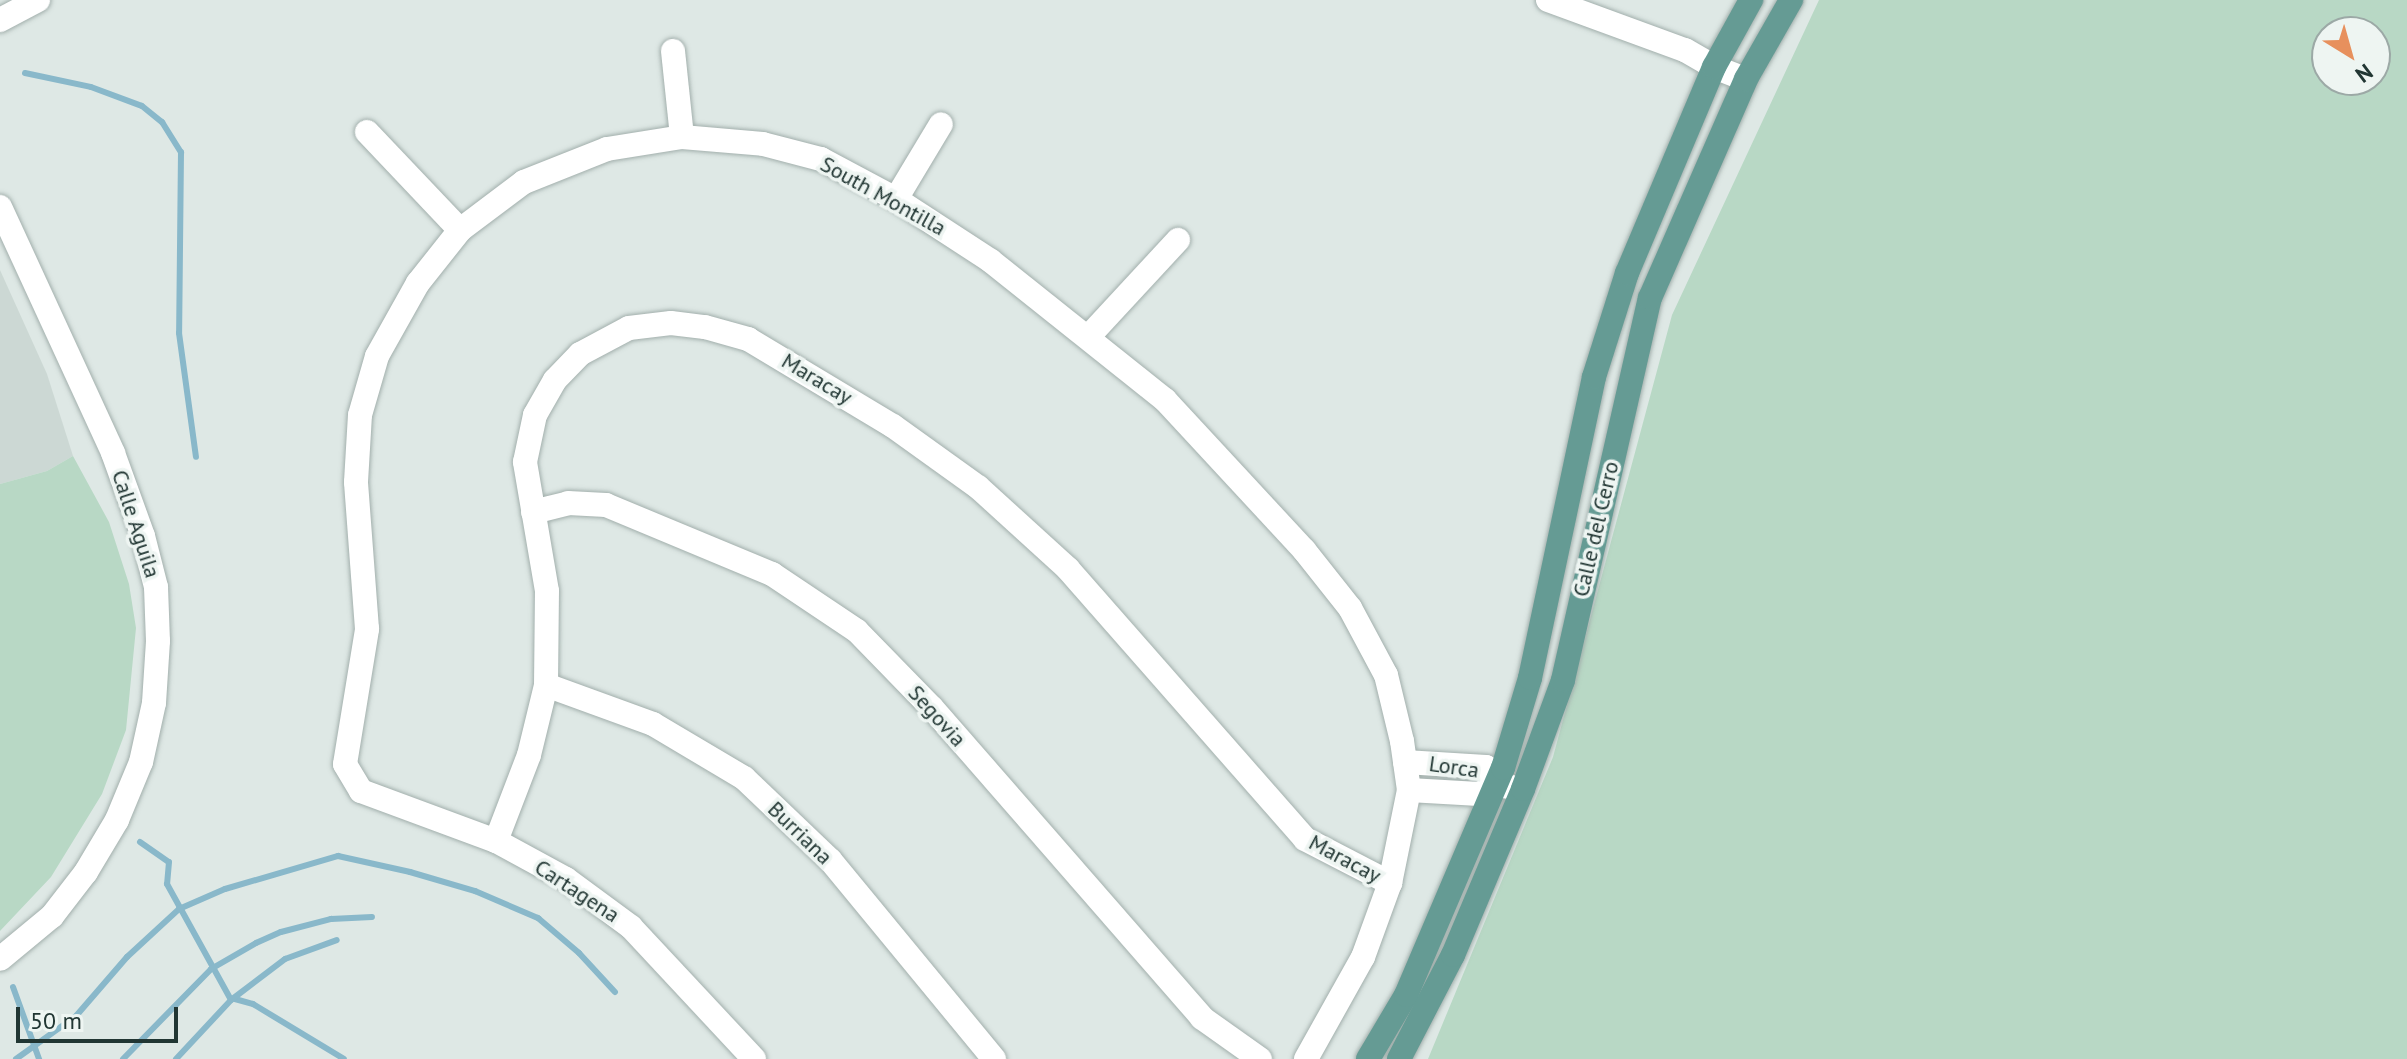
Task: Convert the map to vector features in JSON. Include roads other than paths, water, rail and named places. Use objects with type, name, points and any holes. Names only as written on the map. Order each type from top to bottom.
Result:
[{"type":"main road","name":"Calle del Cerro","points":[[1368,1059],[1406,995],[1496,785],[1530,678],[1594,377],[1627,273],[1714,67],[1751,0]]},
{"type":"main road","name":"Calle del Cerro","points":[[1399,1059],[1453,955],[1523,789],[1563,680],[1650,298],[1746,79],[1791,0]]},
{"type":"street","points":[[0,20],[38,0]]},
{"type":"street","points":[[1548,0],[1685,50],[1714,67],[1746,79]]},
{"type":"street","points":[[673,51],[682,137]]},
{"type":"street","points":[[896,199],[941,124]]},
{"type":"street","points":[[367,132],[460,230]]},
{"type":"street","name":"South Montilla","points":[[356,786],[345,764],[367,629],[356,482],[360,415],[377,356],[418,283],[460,230],[524,182],[607,149],[682,137],[763,144],[821,159],[896,199],[991,261],[1089,336],[1175,410],[1304,550],[1350,608],[1386,675],[1407,776]]},
{"type":"street","name":"Calle Aguila","points":[[0,207],[113,453],[143,536],[156,587],[158,641],[154,703],[141,762],[117,820],[86,872],[52,916],[0,959]]},
{"type":"street","points":[[1089,336],[1178,240]]},
{"type":"street","name":"Maracay","points":[[496,841],[529,755],[546,685],[547,591],[525,462],[535,415],[555,380],[580,354],[629,328],[671,323],[705,327],[748,339],[881,418],[978,487],[1068,569],[1305,839],[1390,883]]},
{"type":"street","name":"Segovia","points":[[533,512],[568,503],[606,505],[772,574],[857,631],[932,708],[1202,1018],[1260,1059]]},
{"type":"street","name":"Burriana","points":[[546,685],[653,724],[744,778],[830,860],[994,1059]]},
{"type":"street","name":"Lorca","points":[[1407,776],[1486,767],[1496,785],[1523,789]]},
{"type":"street","points":[[1306,1059],[1363,957],[1390,883],[1407,776]]},
{"type":"street","name":"Cartagena","points":[[356,786],[372,796],[496,841],[566,879],[631,927],[754,1059]]},
{"type":"waterway","points":[[25,73],[91,87],[142,106],[162,122],[181,152],[179,333],[196,457]]},
{"type":"waterway","points":[[140,842],[169,862],[167,884],[231,1000]]},
{"type":"waterway","points":[[16,1059],[76,1016],[127,957],[179,909],[225,889],[338,856],[475,891],[538,918],[579,953],[615,992]]},
{"type":"waterway","points":[[123,1059],[211,969],[256,943],[281,932],[331,919],[372,917]]},
{"type":"waterway","points":[[176,1059],[231,1000],[285,959],[337,940]]},
{"type":"waterway","points":[[13,987],[39,1059]]},
{"type":"waterway","points":[[235,999],[253,1004],[344,1059]]}]
